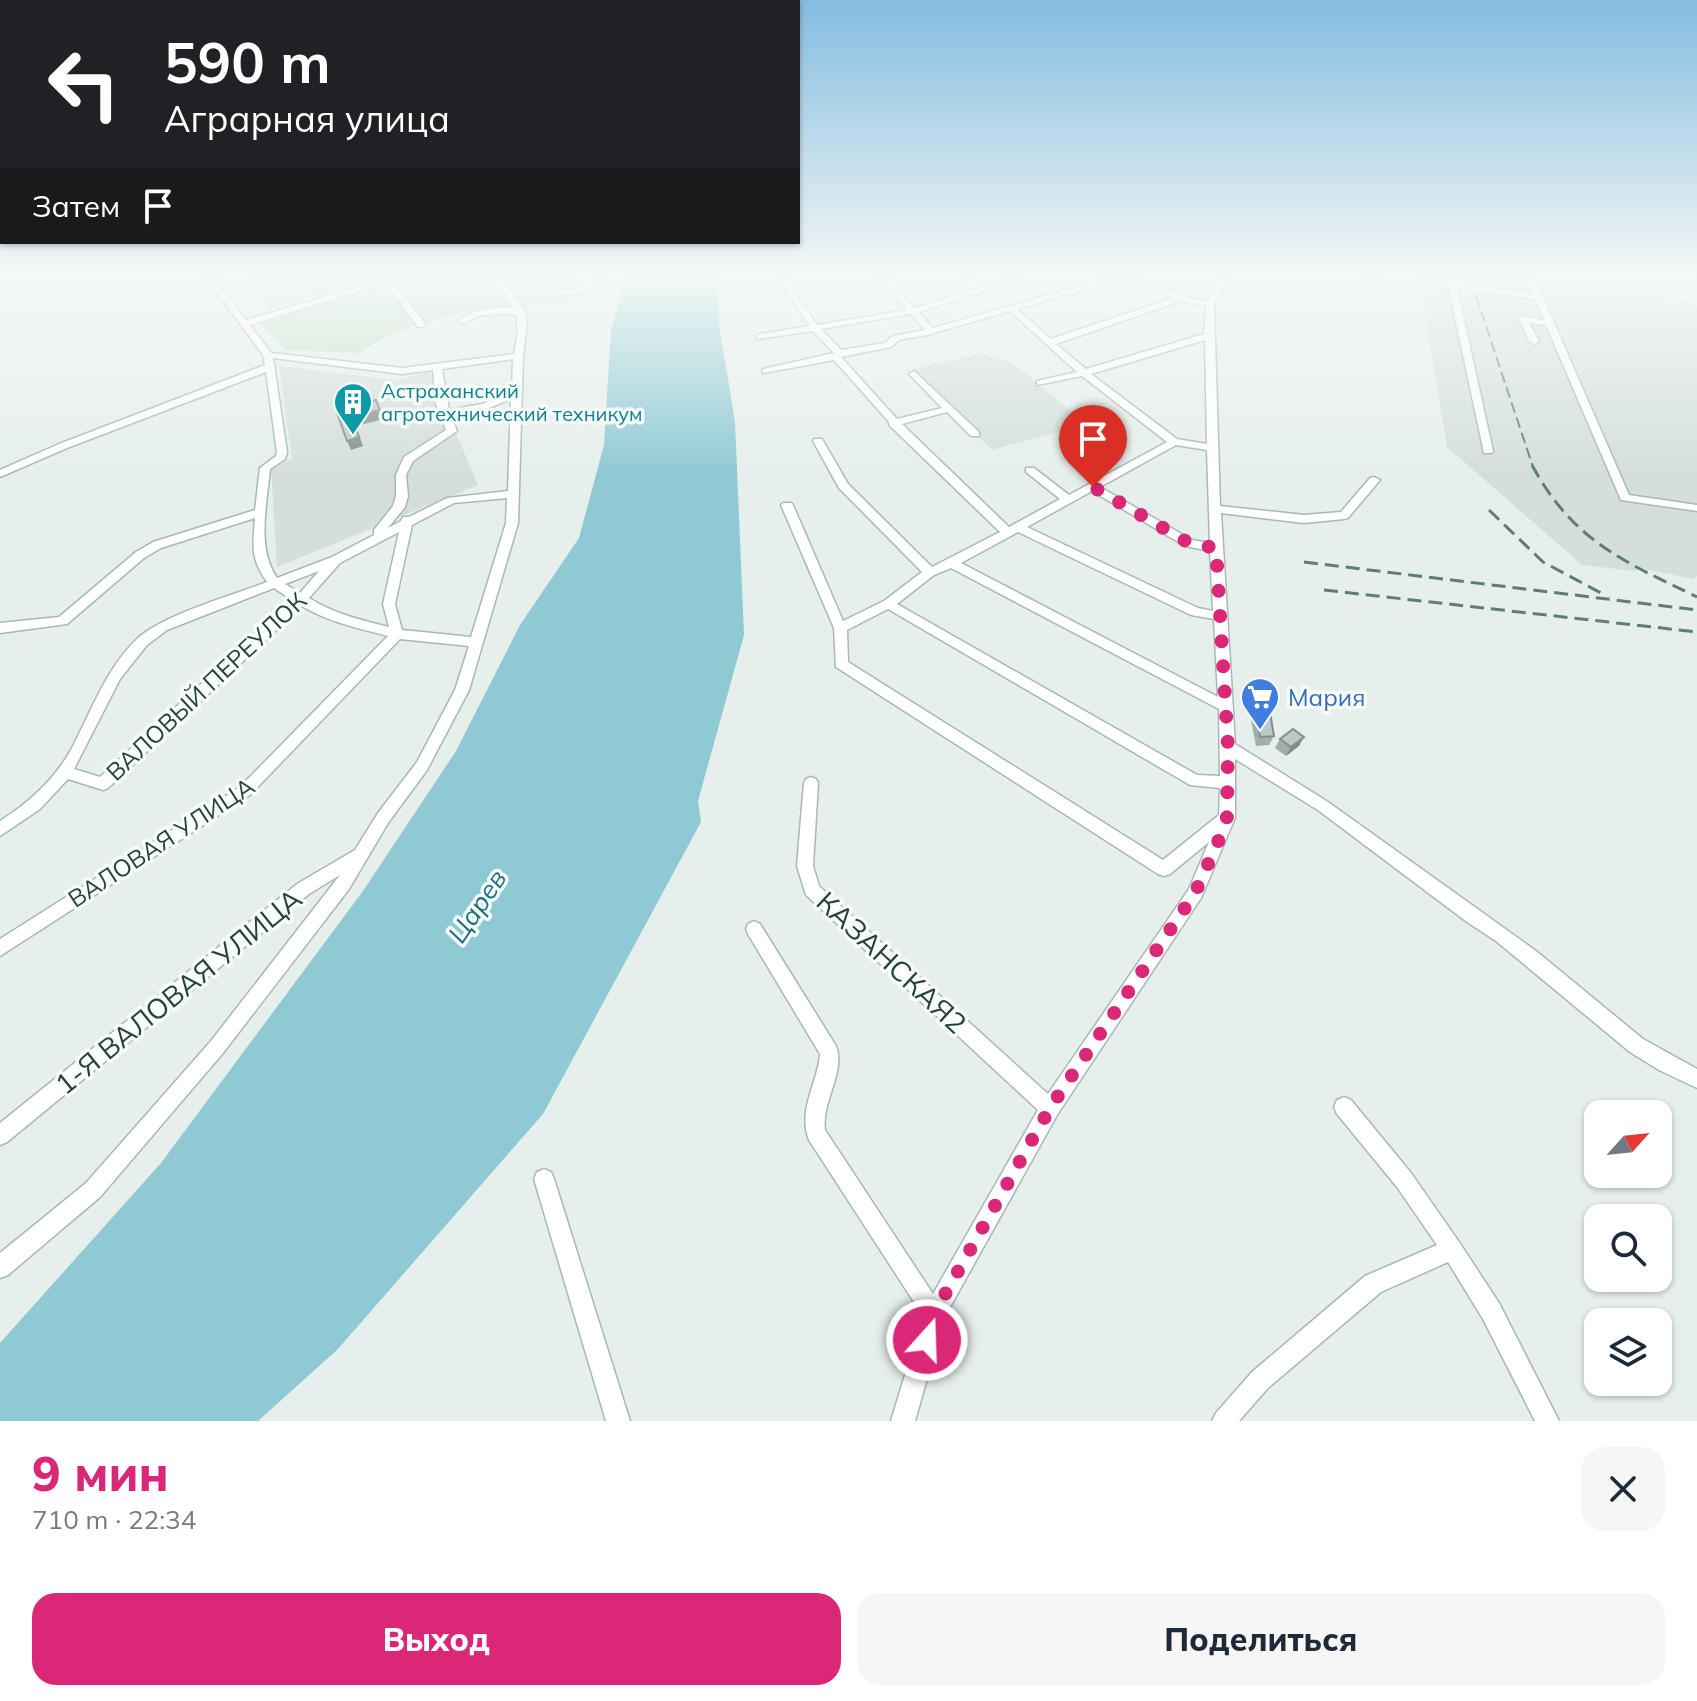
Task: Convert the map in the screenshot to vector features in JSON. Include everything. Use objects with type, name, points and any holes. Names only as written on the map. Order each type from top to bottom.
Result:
[{"type":"street","points":[[257,345],[268,361],[282,452],[281,457],[265,468],[261,512],[259,546],[262,566],[273,582],[341,619],[397,634],[475,642]]},
{"type":"street","points":[[0,1267],[93,1190],[217,1047],[343,884],[428,753],[462,690],[512,523],[521,345]]},
{"type":"street","points":[[830,345],[893,423],[965,495],[1013,530],[1195,612],[1220,616]]},
{"type":"street","points":[[766,371],[886,345]]},
{"type":"street","points":[[1055,345],[1084,373],[1174,442],[1212,448]]},
{"type":"street","points":[[1040,383],[1178,345]]},
{"type":"street","points":[[903,1421],[934,1314],[1050,1108],[1195,893],[1227,817],[1228,747],[1214,509],[1209,345]]},
{"type":"street","points":[[1465,345],[1488,451]]},
{"type":"street","points":[[1559,345],[1625,498],[1697,508]]},
{"type":"street","points":[[0,474],[268,361],[395,371],[518,356]]},
{"type":"street","points":[[371,541],[399,507],[401,475],[408,459],[452,431],[445,414],[437,366]]},
{"type":"street","points":[[914,374],[975,434]]},
{"type":"street","points":[[445,414],[485,406],[516,394]]},
{"type":"street","points":[[893,423],[949,409]]},
{"type":"street","points":[[818,441],[843,486],[930,572]]},
{"type":"street","points":[[840,628],[888,604],[930,572],[952,563],[1174,442]]},
{"type":"street","points":[[1030,470],[1067,499]]},
{"type":"street","points":[[1214,509],[1304,519],[1344,515],[1374,480]]},
{"type":"street","points":[[1093,487],[1189,543],[1216,548]]},
{"type":"street","points":[[0,829],[34,806],[64,772],[104,692],[149,636],[191,614],[336,560],[407,520],[451,500],[514,494]]},
{"type":"street","points":[[787,505],[840,628],[841,664],[1164,869],[1227,817]]},
{"type":"street","points":[[0,628],[62,621],[140,555],[178,536],[261,512]]},
{"type":"street","points":[[397,634],[389,604],[407,520]]},
{"type":"street","name":"ВАЛОВЫЙ ПЕРЕУЛОК","points":[[64,772],[103,784],[301,599],[336,560]]},
{"type":"street","points":[[952,563],[1226,707]]},
{"type":"street","points":[[888,604],[1195,781],[1227,782]]},
{"type":"street","name":"ВАЛОВАЯ УЛИЦА","points":[[0,948],[245,791],[397,634]]},
{"type":"street","points":[[1228,747],[1292,785],[1473,917],[1502,934],[1646,1054],[1697,1079]]},
{"type":"street","name":"КАЗАНСКАЯ2","points":[[811,783],[805,866],[812,890],[1050,1108]]},
{"type":"street","name":"1-Я ВАЛОВАЯ УЛИЦА","points":[[0,1135],[303,889],[361,854]]},
{"type":"street","points":[[754,929],[829,1052],[828,1074],[812,1116],[816,1133],[934,1314]]},
{"type":"street","points":[[1344,1107],[1404,1180],[1452,1249],[1491,1311],[1547,1421]]},
{"type":"street","points":[[544,1179],[618,1421]]},
{"type":"street","points":[[1224,1421],[1260,1380],[1373,1284],[1452,1249]]},
{"type":"shaded area","points":[[1430,345],[1697,345],[1697,576],[1692,579],[1641,568],[1635,571],[1582,565],[1447,447]]},
{"type":"shaded area","points":[[981,353],[1012,362],[1086,424],[992,450],[912,370]]},
{"type":"shaded area","points":[[279,366],[395,380],[430,372],[478,485],[277,567],[271,468],[292,459]]},
{"type":"green space","points":[[282,345],[372,345],[359,353],[286,350]]},
{"type":"water","name":"Царев","points":[[610,345],[722,345],[735,422],[744,635],[698,801],[701,822],[543,1114],[337,1350],[258,1421],[0,1421],[0,1343],[161,1163],[363,891],[456,751],[520,625],[579,538],[604,445]]},
{"type":"building","points":[[376,400],[380,410],[352,417],[359,437],[347,441],[336,410]]},
{"type":"building","points":[[1256,711],[1270,713],[1274,736],[1260,737]]},
{"type":"building","points":[[1293,729],[1304,737],[1291,747],[1280,739]]},
{"type":"railway","points":[[1492,345],[1533,466]]},
{"type":"railway","points":[[1533,466],[1565,513],[1583,531],[1623,559],[1697,597]]},
{"type":"railway","points":[[1489,510],[1543,562],[1601,593]]},
{"type":"railway","points":[[1304,562],[1697,610]]},
{"type":"railway","points":[[1324,590],[1697,632]]},
{"type":"place","name":"Астраханский агротехнический техникум","points":[[353,436]]},
{"type":"place","name":"Мария","points":[[1260,731]]},
{"type":"route","points":[[927,1340],[934,1314],[1050,1108],[1195,893],[1212,859],[1227,817],[1228,747],[1216,548],[1189,543],[1093,487]]}]
